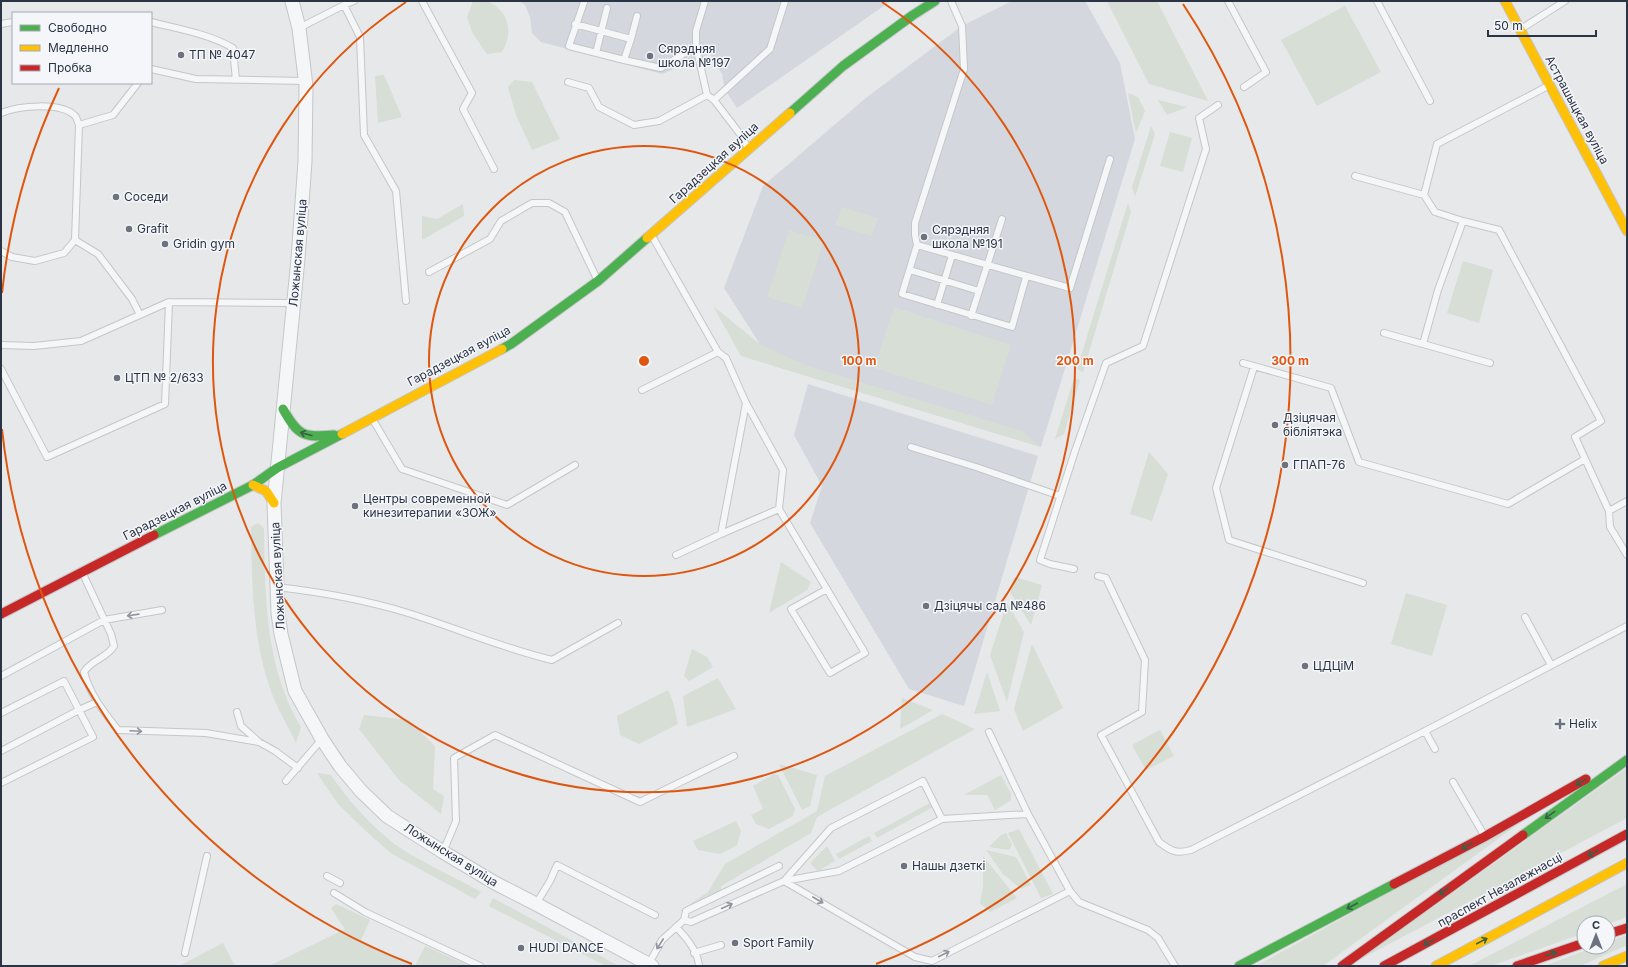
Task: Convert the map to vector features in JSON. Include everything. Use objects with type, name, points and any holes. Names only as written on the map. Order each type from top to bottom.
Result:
[{"type":"main road","name":"Гарадзецкая вуліца","points":[[1,614],[253,484],[277,468],[511,344],[598,281],[843,66],[936,1]]},
{"type":"main road","name":"Астрашыцкая вуліца","points":[[1505,1],[1627,231]]},
{"type":"main road","points":[[283,409],[297,432],[308,436],[340,434]]},
{"type":"main road","points":[[253,484],[265,489],[274,502]]},
{"type":"main road","points":[[1239,966],[1484,837],[1627,756]]},
{"type":"main road","points":[[1342,966],[1627,760]]},
{"type":"main road","name":"праспект Незалежнасці","points":[[1384,966],[1627,834]]},
{"type":"main road","points":[[1436,966],[1627,863]]},
{"type":"main road","points":[[1616,931],[1627,928]]},
{"type":"main road","points":[[1517,966],[1576,946]]},
{"type":"main road","points":[[1603,966],[1627,956]]},
{"type":"street","name":"Ложынская вуліца","points":[[292,1],[299,28],[305,81],[305,161],[298,259],[274,502],[277,587],[281,634],[295,691],[322,739],[340,766],[361,791],[387,816],[495,883],[649,965]]},
{"type":"lane","points":[[299,28],[354,1]]},
{"type":"lane","points":[[422,1],[472,93],[463,109],[494,169]]},
{"type":"lane","points":[[705,1],[696,31],[696,46],[707,95],[714,100],[740,134],[749,149]]},
{"type":"lane","points":[[714,100],[770,49],[785,1]]},
{"type":"lane","points":[[951,1],[962,26],[964,69],[916,223],[915,235],[917,245],[902,294],[971,316],[1012,327],[1026,277]]},
{"type":"lane","points":[[1228,1],[1266,72],[1244,87]]},
{"type":"lane","points":[[1377,1],[1430,101]]},
{"type":"lane","points":[[1520,29],[1565,1]]},
{"type":"lane","points":[[584,2],[569,46],[661,68],[696,46]]},
{"type":"lane","points":[[344,5],[360,37],[364,135],[396,191],[406,301]]},
{"type":"lane","points":[[596,53],[607,8]]},
{"type":"lane","points":[[624,60],[637,16]]},
{"type":"lane","points":[[1,24],[12,22]]},
{"type":"lane","points":[[152,22],[200,34],[234,48],[236,80]]},
{"type":"lane","points":[[576,24],[631,40]]},
{"type":"lane","points":[[152,69],[196,79],[305,81]]},
{"type":"lane","points":[[568,82],[589,88],[599,107],[634,125],[659,122],[707,95]]},
{"type":"lane","points":[[79,125],[113,114],[137,84]]},
{"type":"lane","points":[[1424,195],[1437,144],[1550,85]]},
{"type":"lane","points":[[1074,569],[1050,564],[1040,560],[1060,496],[1106,363],[1143,346],[1206,149],[1199,118],[1218,105]]},
{"type":"lane","points":[[1,113],[23,107],[59,108],[76,117],[79,125],[75,240],[64,253],[35,261],[12,257],[1,251]]},
{"type":"lane","points":[[917,245],[1026,277],[1070,288],[1110,159]]},
{"type":"lane","points":[[1355,176],[1424,195],[1435,212],[1499,230],[1601,421],[1574,437],[1609,511],[1610,527],[1627,555]]},
{"type":"lane","points":[[429,272],[490,239],[501,221],[532,203],[549,203],[565,212],[598,281]]},
{"type":"lane","points":[[971,316],[1002,220]]},
{"type":"lane","points":[[1423,344],[1438,290],[1463,221]]},
{"type":"lane","points":[[651,236],[718,352],[726,358],[746,403],[783,470],[779,509],[827,589],[865,653],[830,673],[791,609],[827,589]]},
{"type":"lane","points":[[75,240],[98,254],[132,299],[140,315]]},
{"type":"lane","points":[[937,305],[952,255]]},
{"type":"lane","points":[[910,270],[979,291]]},
{"type":"lane","points":[[1,345],[34,346],[81,341],[169,302],[294,303]]},
{"type":"lane","points":[[1,369],[47,457],[165,404],[169,302]]},
{"type":"lane","points":[[1384,333],[1490,363]]},
{"type":"lane","points":[[642,390],[718,352]]},
{"type":"lane","points":[[1243,363],[1331,388],[1358,462],[1508,504],[1585,459]]},
{"type":"lane","points":[[1254,367],[1216,488],[1229,540],[1363,583]]},
{"type":"lane","points":[[722,534],[746,403]]},
{"type":"lane","points":[[371,417],[402,469],[507,505],[575,465]]},
{"type":"lane","points":[[911,447],[976,467],[1060,496]]},
{"type":"lane","points":[[1609,511],[1627,501]]},
{"type":"lane","points":[[676,555],[779,509]]},
{"type":"lane","points":[[82,572],[111,634],[114,646],[111,652],[87,667],[84,672],[97,702],[118,730],[206,733],[259,742]]},
{"type":"lane","points":[[1098,576],[1106,578],[1145,660],[1142,712],[1101,734],[1159,842],[1166,848],[1181,852],[1191,850],[1552,666],[1627,626]]},
{"type":"lane","points":[[277,587],[362,602],[407,613],[519,652],[552,660],[618,623]]},
{"type":"lane","points":[[1,676],[104,620],[162,610]]},
{"type":"lane","points":[[1526,617],[1552,666]]},
{"type":"lane","points":[[1,713],[64,681],[93,737],[1,783]]},
{"type":"lane","points":[[1,751],[97,702]]},
{"type":"lane","points":[[237,712],[241,726],[259,742],[275,751],[298,768]]},
{"type":"lane","points":[[1425,731],[1435,749]]},
{"type":"lane","points":[[989,732],[1028,814],[1070,891],[1079,902],[1148,930],[1158,938],[1175,966]]},
{"type":"lane","points":[[443,852],[456,820],[454,758],[495,735],[640,802],[734,756]]},
{"type":"lane","points":[[286,781],[322,739]]},
{"type":"lane","points":[[784,881],[831,828],[923,780],[942,819]]},
{"type":"lane","points":[[1453,782],[1484,837]]},
{"type":"lane","points":[[684,920],[691,922],[784,881],[839,871],[942,819],[1028,814]]},
{"type":"lane","points":[[185,953],[207,856]]},
{"type":"lane","points":[[536,904],[550,881],[557,865],[655,915]]},
{"type":"lane","points":[[649,965],[662,940],[684,920],[686,911],[779,866]]},
{"type":"lane","points":[[327,876],[340,883]]},
{"type":"lane","points":[[784,881],[915,957],[932,961],[1070,891]]},
{"type":"lane","points":[[334,893],[365,912],[480,966]]},
{"type":"lane","points":[[676,927],[686,936],[698,960],[698,966]]},
{"type":"lane","points":[[694,953],[722,945]]},
{"type":"shaded area","points":[[473,1],[489,2],[496,6],[505,17],[508,24],[508,38],[502,52],[487,54],[473,34],[467,17]]},
{"type":"shaded area","name":"Сярэдняя школа №197","points":[[519,1],[891,1],[737,108],[725,90],[722,74],[710,54],[662,74],[541,42],[532,33],[530,17],[525,5]]},
{"type":"shaded area","name":"Сярэдняя школа №191","points":[[1012,1],[1085,1],[1120,63],[1135,139],[1041,447],[774,366],[724,288],[763,186],[867,97],[962,26]]},
{"type":"shaded area","points":[[1107,1],[1157,1],[1208,101],[1149,84]]},
{"type":"shaded area","points":[[1345,6],[1381,72],[1317,106],[1281,40]]},
{"type":"shaded area","points":[[384,75],[402,117],[378,123],[375,76]]},
{"type":"shaded area","points":[[514,80],[532,82],[560,139],[532,150],[516,115],[508,87]]},
{"type":"shaded area","points":[[1128,93],[1138,97],[1145,111],[1136,133]]},
{"type":"shaded area","points":[[1158,100],[1187,107],[1167,115]]},
{"type":"shaded area","points":[[1151,126],[1155,134],[1135,197],[1132,187]]},
{"type":"shaded area","points":[[1170,132],[1192,138],[1183,172],[1160,166]]},
{"type":"shaded area","points":[[1128,203],[1131,212],[1083,372],[1077,369]]},
{"type":"shaded area","points":[[463,204],[464,216],[422,240],[422,216],[437,219]]},
{"type":"shaded area","points":[[842,207],[878,218],[872,236],[835,225]]},
{"type":"shaded area","points":[[789,230],[824,241],[802,308],[767,297]]},
{"type":"shaded area","points":[[1463,261],[1493,270],[1479,323],[1447,313]]},
{"type":"shaded area","points":[[713,306],[761,345],[811,367],[1022,431],[1041,447],[741,356]]},
{"type":"shaded area","points":[[894,307],[1011,345],[992,405],[874,368]]},
{"type":"shaded area","points":[[1074,378],[1080,380],[1064,434],[1055,439]]},
{"type":"shaded area","name":"Дзіцячы сад №486","points":[[808,384],[1038,456],[964,706],[909,689],[810,523],[822,486],[794,435]]},
{"type":"shaded area","points":[[1149,452],[1168,474],[1152,521],[1130,514]]},
{"type":"shaded area","points":[[258,523],[264,528],[265,579],[269,631],[274,656],[280,681],[289,704],[301,727],[296,743],[272,692],[263,666],[259,647],[254,607],[251,527]]},
{"type":"shaded area","points":[[781,562],[811,582],[807,590],[769,613]]},
{"type":"shaded area","points":[[1014,577],[1042,585],[1031,625],[1010,592]]},
{"type":"shaded area","points":[[1406,593],[1447,605],[1432,656],[1391,644]]},
{"type":"shaded area","points":[[1007,603],[1024,632],[1007,702],[990,655]]},
{"type":"shaded area","points":[[1032,644],[1063,708],[1023,731],[1014,709]]},
{"type":"shaded area","points":[[692,649],[707,657],[713,667],[689,681],[684,676]]},
{"type":"shaded area","points":[[987,672],[1000,711],[974,714]]},
{"type":"shaded area","points":[[718,678],[736,709],[687,727],[683,696]]},
{"type":"shaded area","points":[[668,690],[673,702],[678,724],[639,744],[620,735],[617,716]]},
{"type":"shaded area","points":[[902,698],[933,710],[900,729]]},
{"type":"shaded area","points":[[942,714],[975,729],[817,817],[811,833],[721,886],[721,891],[687,911],[680,911],[708,892],[725,864],[817,811],[825,776]]},
{"type":"shaded area","points":[[364,715],[409,720],[435,746],[433,789],[444,796],[441,814],[399,780],[359,729]]},
{"type":"shaded area","points":[[1160,730],[1174,756],[1146,770],[1132,745]]},
{"type":"shaded area","points":[[779,764],[817,775],[810,806],[802,810]]},
{"type":"shaded area","points":[[1627,768],[1627,818],[1359,960]]},
{"type":"shaded area","points":[[317,773],[331,775],[346,796],[365,817],[395,844],[423,862],[481,892],[475,899],[392,854],[338,804]]},
{"type":"shaded area","points":[[774,774],[778,775],[795,809],[793,816],[769,829],[756,824],[751,815],[763,809],[753,786]]},
{"type":"shaded area","points":[[1001,775],[1011,794],[1011,800],[995,810],[987,795],[964,795]]},
{"type":"shaded area","points":[[930,803],[933,807],[877,838],[874,833]]},
{"type":"shaded area","points":[[1535,812],[1323,966],[1256,966]]},
{"type":"shaded area","points":[[736,821],[741,831],[737,845],[720,854],[698,850],[693,841]]},
{"type":"shaded area","points":[[1019,829],[1053,894],[1041,898],[1008,833]]},
{"type":"shaded area","points":[[1006,833],[1012,845],[1009,850],[989,847],[1001,835]]},
{"type":"shaded area","points":[[869,836],[872,841],[839,859],[836,854]]},
{"type":"shaded area","points":[[827,846],[835,861],[818,871],[810,863]]},
{"type":"shaded area","points":[[986,850],[1016,857],[1031,885],[1021,889],[1002,873]]},
{"type":"shaded area","points":[[983,856],[1017,898],[990,912],[980,903],[983,886]]},
{"type":"shaded area","points":[[1627,884],[1627,917],[1616,921],[1616,915],[1576,915],[1576,936],[1491,966],[1469,966]]},
{"type":"shaded area","points":[[493,898],[619,966],[606,966],[489,906]]},
{"type":"shaded area","points":[[336,904],[370,920],[361,940],[414,966],[269,966],[345,929],[331,908]]},
{"type":"shaded area","points":[[1627,935],[1627,945],[1616,950],[1616,939]]},
{"type":"shaded area","points":[[223,943],[235,966],[179,966]]},
{"type":"shaded area","points":[[425,946],[469,966],[415,966]]},
{"type":"shaded area","points":[[1576,954],[1605,955],[1580,966],[1544,966]]},
{"type":"traffic: fast","points":[[790,113],[843,66],[913,15],[935,1]]},
{"type":"traffic: fast","points":[[502,349],[598,281],[647,238]]},
{"type":"traffic: fast","points":[[283,409],[293,425],[303,433],[315,436],[334,435]]},
{"type":"traffic: fast","points":[[154,535],[253,485],[277,468],[342,434]]},
{"type":"traffic: fast","points":[[1523,835],[1627,760]]},
{"type":"traffic: fast","points":[[1239,966],[1394,884]]},
{"type":"traffic: slow","points":[[1505,1],[1627,231]]},
{"type":"traffic: slow","points":[[647,238],[790,113]]},
{"type":"traffic: slow","points":[[342,434],[502,349]]},
{"type":"traffic: slow","points":[[253,485],[266,491],[274,503]]},
{"type":"traffic: slow","points":[[1436,966],[1627,863]]},
{"type":"traffic: slow","points":[[1603,966],[1627,956]]},
{"type":"traffic: jam","points":[[1,614],[154,535]]},
{"type":"traffic: jam","points":[[1394,884],[1484,837],[1586,779]]},
{"type":"traffic: jam","points":[[1384,966],[1627,834]]},
{"type":"traffic: jam","points":[[1342,966],[1523,835]]},
{"type":"traffic: jam","points":[[1616,931],[1627,928]]},
{"type":"traffic: jam","points":[[1517,966],[1576,946]]},
{"type":"place","name":"ТП № 4047","points":[[181,55]]},
{"type":"place","name":"Сярэдняя школа №197","points":[[650,56]]},
{"type":"place","name":"Соседи","points":[[116,197]]},
{"type":"place","name":"Grafit","points":[[129,229]]},
{"type":"place","name":"Сярэдняя школа №191","points":[[924,237]]},
{"type":"place","name":"Gridin gym","points":[[165,244]]},
{"type":"place","name":"ЦТП № 2/633","points":[[117,378]]},
{"type":"place","name":"Дзіцячая бібліятэка","points":[[1275,425]]},
{"type":"place","name":"ГПАП-76","points":[[1285,465]]},
{"type":"place","name":"Центры современной кинезитерапии «ЗОЖ»","points":[[355,506]]},
{"type":"place","name":"Дзіцячы сад №486","points":[[926,606]]},
{"type":"place","name":"ЦДЦіМ","points":[[1305,666]]},
{"type":"place","name":"Helix","points":[[1560,724]]},
{"type":"place","name":"Нашы дзеткі","points":[[904,866]]},
{"type":"place","name":"Sport Family","points":[[735,943]]},
{"type":"place","name":"HUDI DANCE","points":[[521,948]]}]
